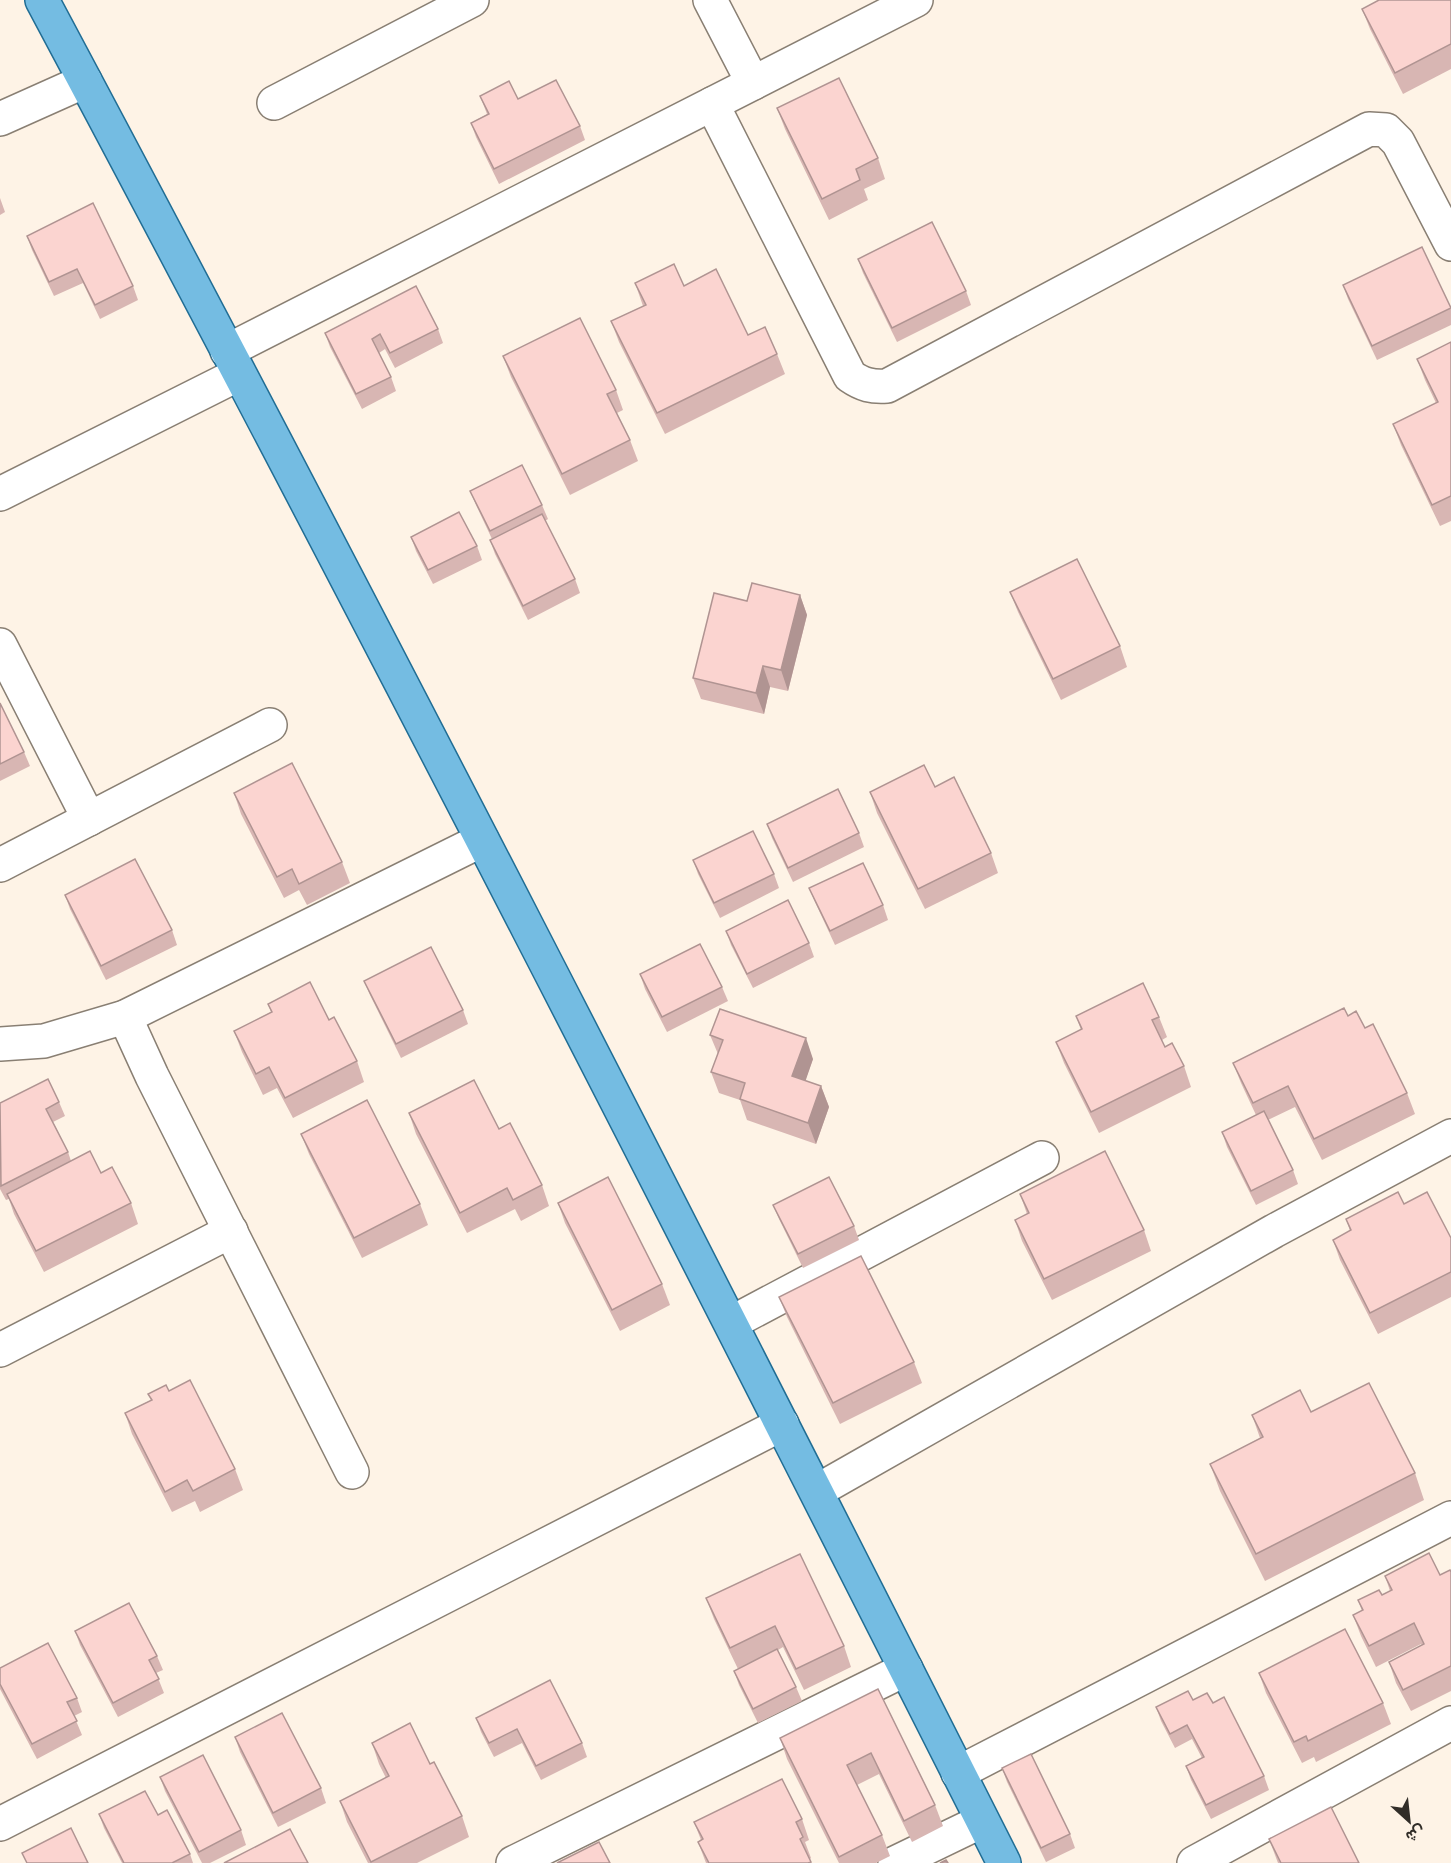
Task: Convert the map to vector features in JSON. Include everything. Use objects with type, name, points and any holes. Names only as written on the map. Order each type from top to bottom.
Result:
[{"type":"main road","points":[[42,0],[482,840],[817,1491],[1004,1863]]},
{"type":"street","points":[[274,103],[472,0]]},
{"type":"street","points":[[710,0],[753,83]]},
{"type":"street","points":[[0,494],[233,362],[712,104],[916,0]]},
{"type":"street","points":[[0,119],[85,81]]},
{"type":"street","points":[[712,104],[850,375],[860,383],[873,387],[887,386],[1369,129],[1386,130],[1398,142],[1451,244]]},
{"type":"street","points":[[0,645],[88,819]]},
{"type":"street","points":[[0,865],[270,725]]},
{"type":"street","points":[[0,1044],[44,1041],[125,1017],[482,840]]},
{"type":"street","points":[[125,1017],[152,1076],[352,1472]]},
{"type":"street","points":[[817,1491],[1274,1231],[1451,1136]]},
{"type":"street","points":[[731,1323],[1042,1158]]},
{"type":"street","points":[[0,1350],[231,1231]]},
{"type":"street","points":[[0,1824],[782,1424]]},
{"type":"street","points":[[958,1773],[1451,1518]]},
{"type":"street","points":[[513,1863],[906,1669]]},
{"type":"street","points":[[1194,1863],[1451,1723]]},
{"type":"street","points":[[895,1863],[982,1821]]},
{"type":"building","points":[[1379,0],[1451,0],[1451,44],[1395,73],[1362,9]]},
{"type":"building","points":[[839,78],[878,158],[856,169],[860,180],[822,199],[777,108]]},
{"type":"building","points":[[556,80],[580,126],[494,169],[471,123],[489,114],[480,96],[509,81],[518,99]]},
{"type":"building","points":[[93,203],[133,286],[95,305],[77,269],[49,282],[27,236]]},
{"type":"building","points":[[932,222],[966,291],[892,328],[858,259]]},
{"type":"building","points":[[1422,247],[1451,308],[1372,346],[1343,285]]},
{"type":"building","points":[[674,264],[684,286],[716,269],[748,335],[765,327],[777,354],[657,413],[611,321],[646,305],[635,283]]},
{"type":"building","points":[[416,286],[438,329],[390,353],[380,334],[372,339],[391,377],[356,394],[325,333]]},
{"type":"building","points":[[580,318],[616,390],[607,394],[630,440],[562,474],[503,356]]},
{"type":"building","points":[[1451,342],[1451,496],[1432,505],[1393,424],[1438,402],[1417,359]]},
{"type":"building","points":[[522,465],[542,505],[490,531],[470,491]]},
{"type":"building","points":[[459,512],[477,546],[428,570],[411,537]]},
{"type":"building","points":[[542,514],[575,579],[523,606],[490,540]]},
{"type":"building","points":[[1077,559],[1120,646],[1053,679],[1010,592]]},
{"type":"building","points":[[752,583],[800,595],[781,670],[763,666],[756,693],[693,678],[714,593],[747,601]]},
{"type":"building","points":[[0,703],[24,752],[0,764]]},
{"type":"building","points":[[292,763],[342,862],[299,884],[292,869],[277,877],[234,793]]},
{"type":"building","points":[[924,765],[935,787],[954,777],[991,853],[918,889],[870,792]]},
{"type":"building","points":[[838,789],[859,833],[788,868],[767,824]]},
{"type":"building","points":[[753,831],[774,874],[714,903],[693,860]]},
{"type":"building","points":[[135,859],[172,930],[101,966],[65,895]]},
{"type":"building","points":[[863,863],[883,905],[830,931],[809,888]]},
{"type":"building","points":[[788,900],[809,943],[747,974],[726,931]]},
{"type":"building","points":[[700,944],[722,987],[662,1017],[640,974]]},
{"type":"building","points":[[431,947],[463,1010],[396,1044],[364,981]]},
{"type":"building","points":[[310,982],[329,1020],[334,1017],[357,1061],[285,1098],[269,1067],[256,1074],[234,1031],[272,1012],[268,1004]]},
{"type":"building","points":[[1143,983],[1159,1017],[1152,1020],[1165,1047],[1172,1043],[1184,1066],[1091,1112],[1056,1042],[1082,1029],[1076,1016]]},
{"type":"building","points":[[1344,1008],[1348,1016],[1356,1011],[1365,1028],[1373,1024],[1407,1093],[1314,1139],[1288,1086],[1253,1103],[1233,1063]]},
{"type":"building","points":[[720,1009],[806,1038],[792,1076],[821,1086],[808,1123],[740,1099],[745,1083],[711,1072],[723,1040],[710,1035]]},
{"type":"building","points":[[48,1079],[59,1102],[46,1109],[68,1152],[1,1186],[0,1103]]},
{"type":"building","points":[[474,1080],[499,1129],[510,1123],[542,1185],[513,1200],[507,1188],[460,1213],[409,1113]]},
{"type":"building","points":[[367,1100],[420,1204],[354,1238],[301,1134]]},
{"type":"building","points":[[1264,1111],[1293,1170],[1251,1191],[1222,1132]]},
{"type":"building","points":[[90,1151],[101,1173],[112,1167],[131,1203],[36,1251],[7,1194]]},
{"type":"building","points":[[1105,1151],[1144,1230],[1044,1279],[1015,1220],[1029,1213],[1020,1194]]},
{"type":"building","points":[[608,1177],[662,1284],[612,1310],[558,1203]]},
{"type":"building","points":[[829,1177],[854,1226],[798,1254],[773,1205]]},
{"type":"building","points":[[1398,1192],[1404,1204],[1427,1192],[1451,1238],[1451,1272],[1370,1313],[1333,1240],[1351,1230],[1346,1219]]},
{"type":"building","points":[[861,1256],[914,1362],[833,1403],[779,1297]]},
{"type":"building","points":[[190,1380],[235,1469],[193,1491],[187,1480],[165,1492],[125,1413],[152,1400],[148,1394],[166,1385],[169,1391]]},
{"type":"building","points":[[1369,1383],[1415,1473],[1256,1554],[1210,1464],[1263,1437],[1252,1415],[1300,1390],[1311,1412]]},
{"type":"building","points":[[1429,1553],[1440,1575],[1450,1570],[1451,1572],[1451,1666],[1403,1690],[1389,1662],[1424,1644],[1414,1623],[1369,1646],[1353,1615],[1363,1610],[1358,1600],[1379,1590],[1382,1595],[1392,1590],[1385,1576]]},
{"type":"building","points":[[800,1554],[844,1646],[796,1669],[775,1626],[730,1648],[706,1598]]},
{"type":"building","points":[[129,1603],[157,1656],[149,1660],[159,1679],[113,1703],[75,1631]]},
{"type":"building","points":[[1345,1629],[1383,1703],[1308,1741],[1306,1736],[1294,1742],[1259,1673]]},
{"type":"building","points":[[48,1643],[77,1698],[67,1702],[77,1721],[32,1744],[0,1684],[0,1668]]},
{"type":"building","points":[[777,1649],[796,1687],[753,1709],[734,1671]]},
{"type":"building","points":[[550,1680],[582,1743],[536,1766],[517,1729],[489,1743],[476,1718]]},
{"type":"building","points":[[878,1689],[935,1805],[904,1821],[871,1753],[847,1765],[882,1835],[839,1857],[780,1738]]},
{"type":"building","points":[[1188,1691],[1193,1700],[1207,1693],[1213,1703],[1224,1697],[1264,1776],[1206,1805],[1186,1766],[1204,1757],[1187,1725],[1170,1734],[1156,1707]]},
{"type":"building","points":[[282,1713],[321,1788],[273,1813],[235,1737]]},
{"type":"building","points":[[410,1723],[430,1764],[434,1762],[462,1816],[371,1862],[340,1801],[389,1776],[372,1743]]},
{"type":"building","points":[[1031,1754],[1070,1834],[1041,1848],[1002,1768]]},
{"type":"building","points":[[203,1755],[241,1830],[199,1852],[160,1777]]},
{"type":"building","points":[[782,1779],[802,1819],[796,1822],[803,1837],[800,1839],[811,1862],[709,1863],[698,1842],[703,1839],[694,1822]]},
{"type":"building","points":[[145,1791],[158,1815],[167,1810],[190,1854],[172,1863],[124,1863],[99,1814]]},
{"type":"building","points":[[1331,1807],[1359,1863],[1281,1863],[1269,1839]]},
{"type":"building","points":[[71,1828],[88,1863],[27,1863],[22,1853]]},
{"type":"building","points":[[290,1829],[308,1863],[224,1863]]},
{"type":"building","points":[[599,1842],[610,1863],[557,1863]]}]
